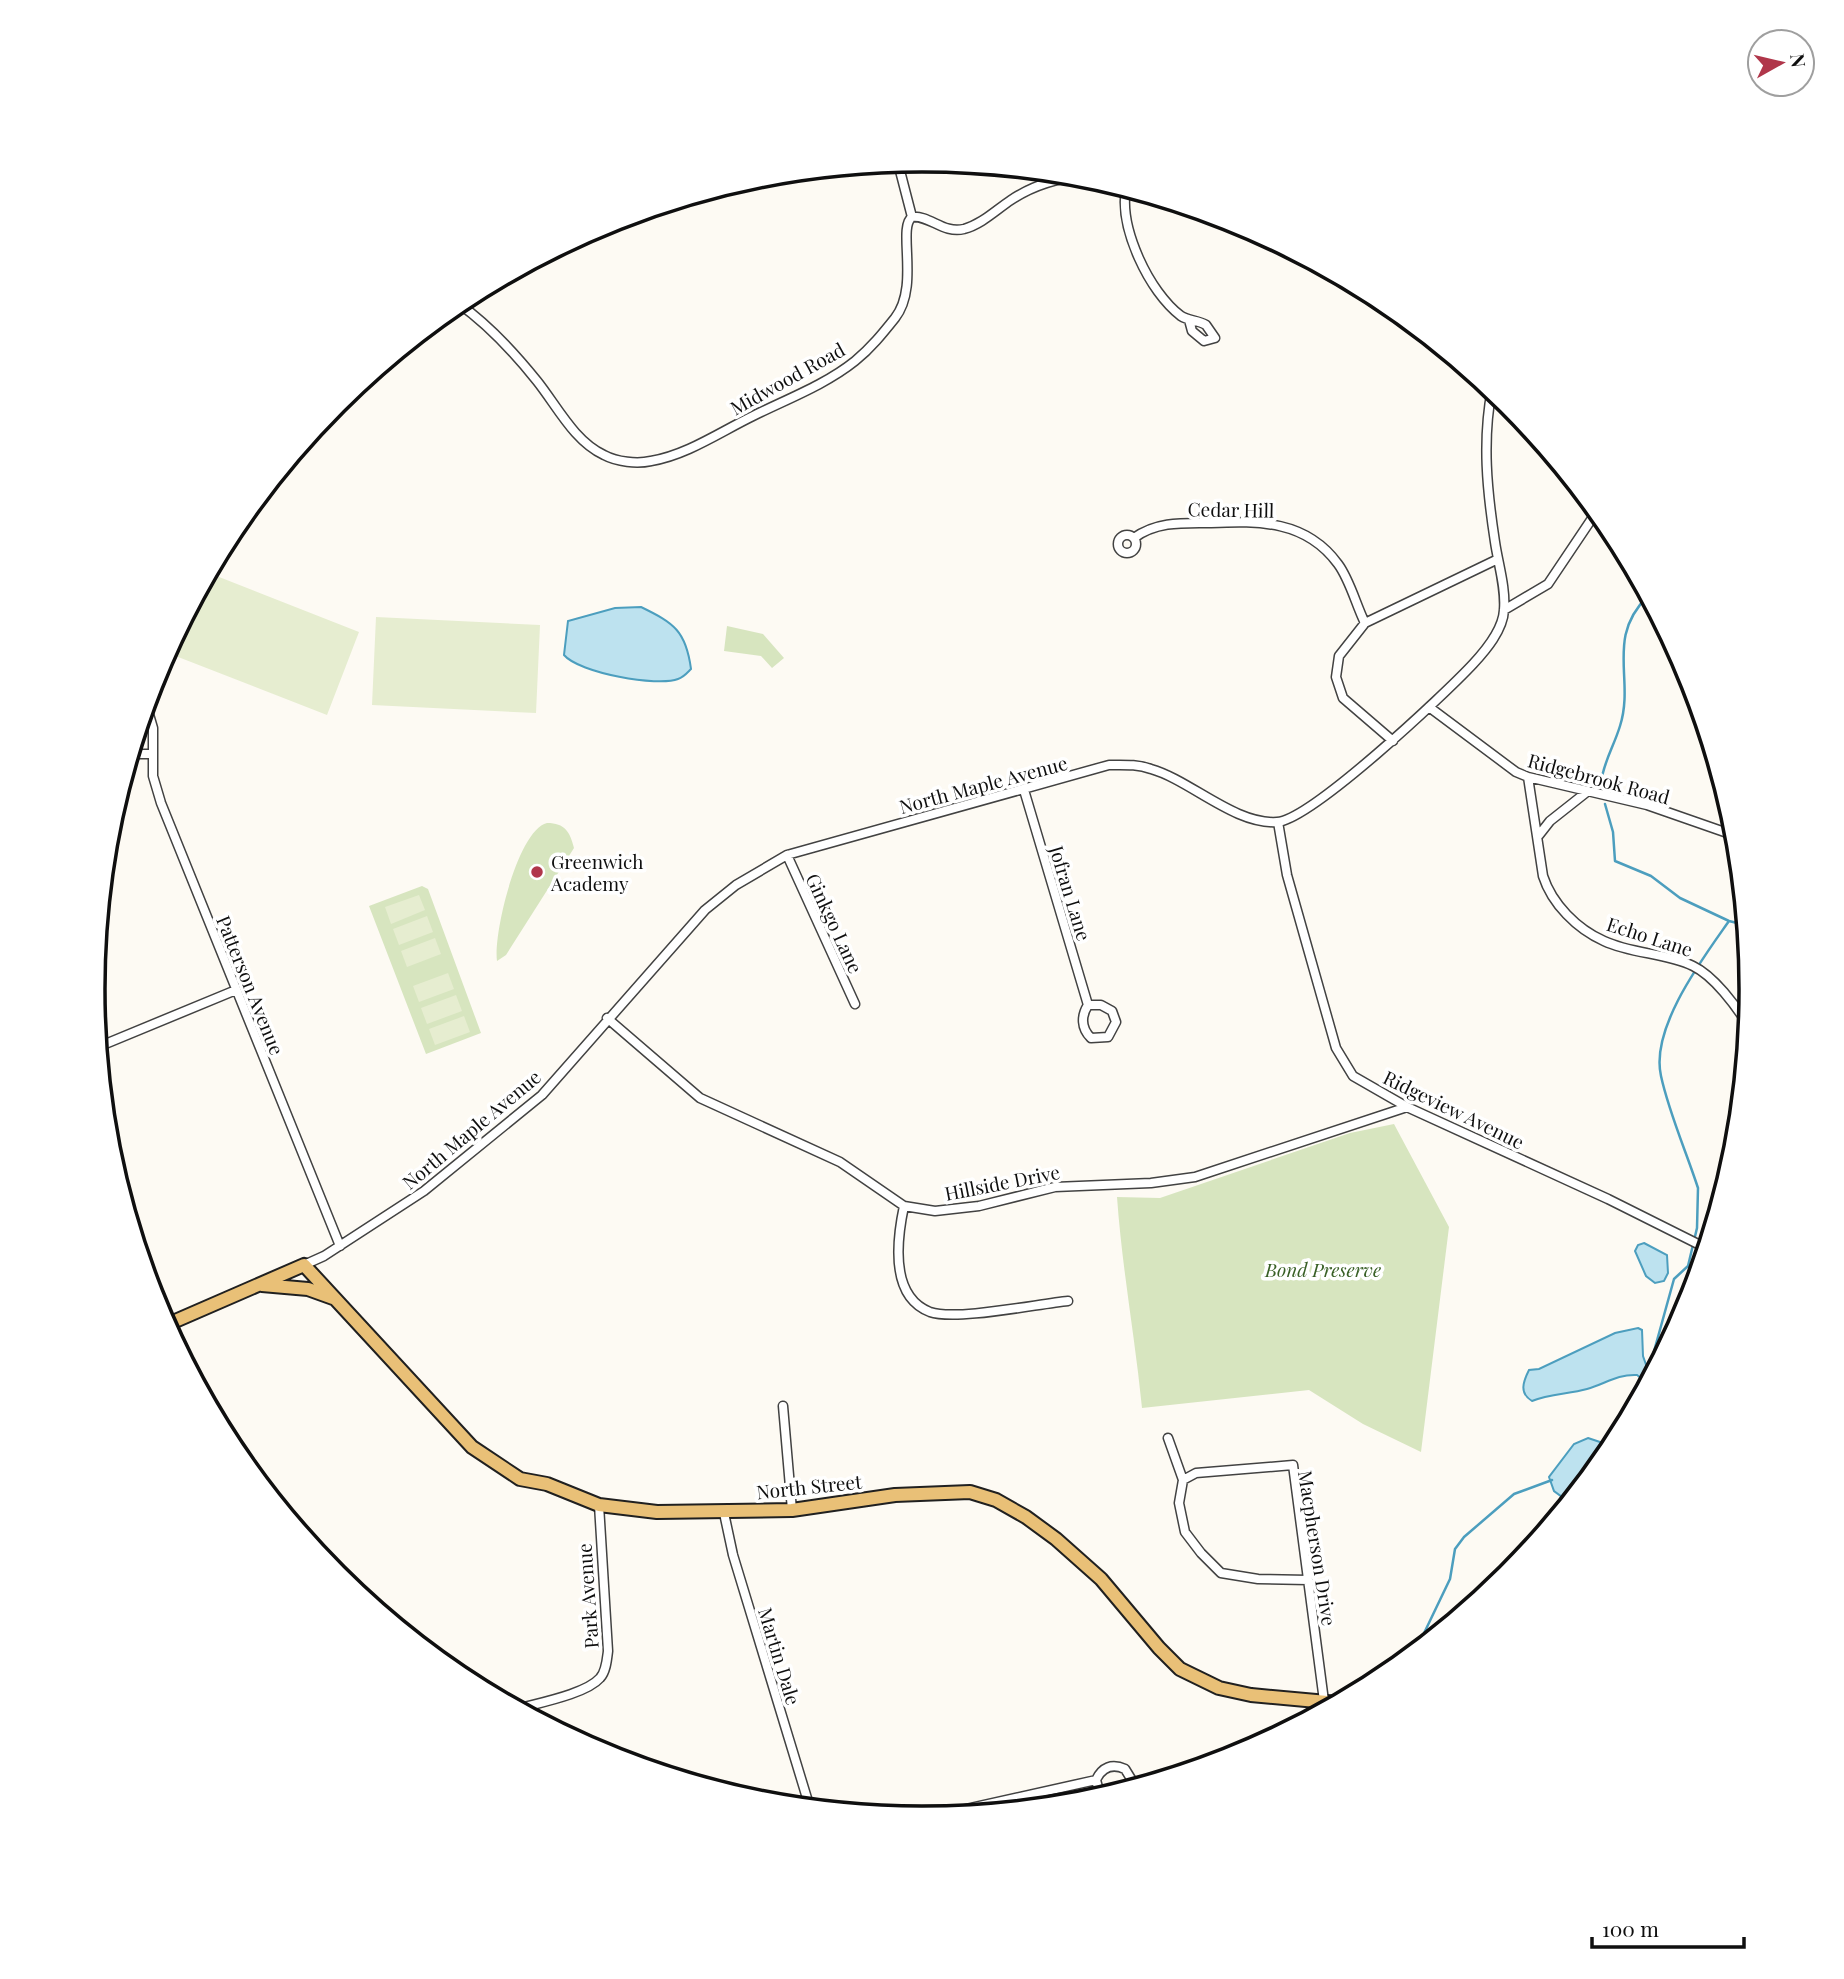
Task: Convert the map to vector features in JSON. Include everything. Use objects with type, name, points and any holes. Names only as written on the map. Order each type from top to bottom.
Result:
[{"type":"main road","points":[[175,1321],[304,1265]]},
{"type":"main road","name":"North Street","points":[[304,1265],[483,1457],[520,1479],[547,1484],[599,1505],[657,1512],[792,1510],[937,1491],[970,1492],[996,1500],[1056,1539],[1101,1579],[1180,1669],[1219,1688],[1251,1695],[1323,1701]]},
{"type":"main road","points":[[258,1284],[308,1289],[334,1299]]},
{"type":"street","points":[[901,173],[912,217],[922,218],[942,229],[963,229],[1027,191],[1051,183]]},
{"type":"street","points":[[1126,198],[1125,217],[1133,245],[1166,301],[1189,320]]},
{"type":"street","name":"Midwood Road","points":[[468,310],[503,341],[562,417],[592,448],[605,456],[621,460],[649,462],[688,449],[824,381],[855,361],[883,332],[907,297],[909,283],[906,226],[912,217]]},
{"type":"street","points":[[1278,822],[1298,814],[1393,741],[1490,643],[1504,610],[1489,504],[1485,442],[1490,403]]},
{"type":"street","points":[[1504,610],[1548,584],[1590,521]]},
{"type":"street","name":"Cedar Hill","points":[[1134,538],[1145,530],[1166,524],[1247,522],[1275,523],[1290,528],[1314,542],[1338,564],[1365,623]]},
{"type":"street","points":[[1393,741],[1343,698],[1336,677],[1339,656],[1365,623],[1498,559]]},
{"type":"street","name":"Ridgebrook Road","points":[[1429,707],[1516,772],[1647,805],[1723,832]]},
{"type":"street","name":"Patterson Avenue","points":[[151,720],[153,776],[161,803],[340,1246]]},
{"type":"street","points":[[140,754],[153,754]]},
{"type":"street","name":"North Maple Avenue","points":[[304,1265],[340,1246],[424,1191],[542,1095],[607,1018],[705,910],[736,885],[787,855],[1109,765],[1131,764],[1153,769],[1249,816],[1278,822]]},
{"type":"street","name":"Echo Lane","points":[[1528,777],[1539,835],[1543,876],[1548,890],[1565,913],[1604,941],[1691,965],[1705,973],[1738,1013]]},
{"type":"street","name":"Jofran Lane","points":[[1024,790],[1088,1005],[1083,1018],[1086,1032],[1091,1038],[1108,1037],[1116,1022],[1112,1011],[1101,1005],[1088,1005]]},
{"type":"street","points":[[1539,835],[1550,821],[1588,791]]},
{"type":"street","name":"Ridgeview Avenue","points":[[1278,822],[1287,875],[1336,1048],[1353,1076],[1406,1107],[1698,1244]]},
{"type":"street","name":"Ginkgo Lane","points":[[787,855],[855,1004]]},
{"type":"street","points":[[107,1042],[236,990]]},
{"type":"street","name":"Hillside Drive","points":[[607,1018],[700,1098],[840,1162],[904,1206],[934,1211],[979,1206],[1055,1187],[1151,1183],[1195,1177],[1406,1107]]},
{"type":"street","points":[[904,1206],[898,1233],[900,1276],[912,1299],[929,1311],[951,1315],[1068,1301]]},
{"type":"street","points":[[783,1405],[792,1510]]},
{"type":"street","points":[[1168,1438],[1183,1480],[1179,1503],[1185,1532],[1221,1573],[1258,1579],[1308,1580]]},
{"type":"street","name":"Macpherson Drive","points":[[1183,1480],[1196,1474],[1293,1465],[1324,1700]]},
{"type":"street","name":"Park Avenue","points":[[529,1705],[586,1686],[600,1678],[606,1664],[608,1651],[599,1505]]},
{"type":"street","name":"Martin Dale","points":[[724,1513],[733,1555],[807,1799]]},
{"type":"street","points":[[990,1804],[1096,1780],[1104,1768],[1118,1766],[1130,1775],[1131,1780]]},
{"type":"street","points":[[1096,1780],[1098,1787]]},
{"type":"green space","points":[[217,576],[359,632],[327,715],[176,656]]},
{"type":"green space","points":[[376,617],[540,625],[536,713],[372,705]]},
{"type":"green space","points":[[727,626],[763,634],[784,658],[772,668],[761,656],[724,651]]},
{"type":"green space","points":[[547,823],[566,830],[574,848],[506,955],[497,961],[503,907],[517,862],[536,830]]},
{"type":"green space","points":[[422,886],[428,889],[481,1033],[426,1054],[369,906]]},
{"type":"green space","points":[[419,895],[425,910],[391,924],[385,907]]},
{"type":"green space","points":[[427,916],[433,932],[399,945],[393,929]]},
{"type":"green space","points":[[435,938],[441,954],[407,967],[401,951]]},
{"type":"green space","points":[[448,973],[454,989],[419,1002],[413,986]]},
{"type":"green space","points":[[456,995],[462,1011],[427,1024],[421,1008]]},
{"type":"green space","points":[[464,1016],[470,1032],[435,1045],[429,1029]]},
{"type":"green space","name":"Bond Preserve","points":[[1394,1124],[1449,1227],[1421,1452],[1363,1424],[1309,1390],[1142,1408],[1117,1197],[1160,1198],[1350,1133]]},
{"type":"water","points":[[641,607],[662,618],[682,637],[691,669],[682,677],[654,681],[619,677],[572,662],[564,655],[568,621],[615,608]]},
{"type":"water","points":[[1644,1243],[1667,1255],[1668,1273],[1664,1281],[1655,1283],[1646,1276],[1635,1251],[1638,1245]]},
{"type":"water","points":[[1638,1328],[1642,1330],[1643,1356],[1647,1367],[1641,1378],[1630,1375],[1587,1389],[1532,1401],[1525,1394],[1524,1383],[1529,1370],[1539,1369],[1615,1333]]},
{"type":"water","points":[[1588,1438],[1601,1442],[1562,1497],[1554,1491],[1549,1477],[1574,1444]]},
{"type":"waterway","points":[[1601,783],[1624,709],[1624,643],[1628,627],[1642,603]]},
{"type":"waterway","points":[[1605,804],[1613,832],[1615,861],[1651,876],[1680,898],[1736,923]]},
{"type":"waterway","points":[[1653,1355],[1674,1279],[1688,1266],[1697,1228],[1698,1188],[1661,1076],[1663,1037],[1681,994],[1729,921]]},
{"type":"waterway","points":[[1423,1634],[1450,1579],[1455,1549],[1464,1537],[1514,1494],[1552,1480]]},
{"type":"place","name":"Greenwich Academy","points":[[537,872]]}]
